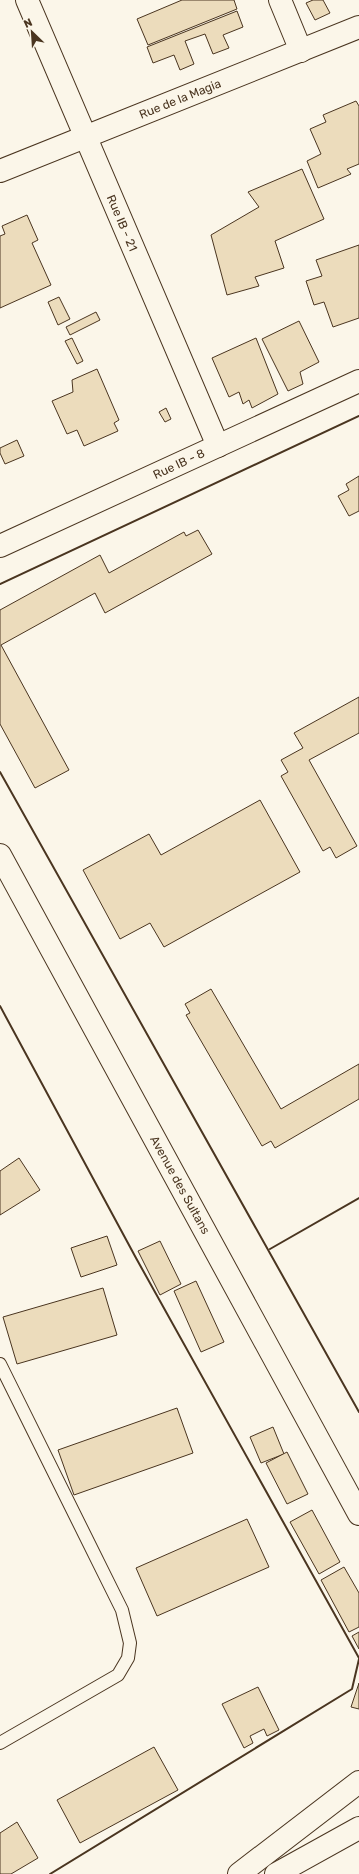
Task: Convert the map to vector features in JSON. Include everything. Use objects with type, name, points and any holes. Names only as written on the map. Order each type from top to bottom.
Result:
[{"type":"main road","name":"Rue IB - 21","points":[[27,0],[218,446]]},
{"type":"main road","points":[[280,0],[301,51]]},
{"type":"main road","name":"Rue de la Magia","points":[[0,171],[359,27]]},
{"type":"main road","name":"Rue IB - 8","points":[[0,546],[359,381]]},
{"type":"main road","name":"Avenue des Sultans","points":[[0,855],[359,1514]]},
{"type":"main road","points":[[239,1874],[359,1782]]},
{"type":"main road","points":[[276,1874],[359,1828]]},
{"type":"lane","points":[[0,1364],[122,1610],[130,1643],[128,1658],[118,1675],[0,1743]]},
{"type":"building","points":[[182,0],[234,0],[237,9],[148,45],[137,19]]},
{"type":"building","points":[[313,0],[323,0],[330,13],[315,20],[306,3]]},
{"type":"building","points":[[237,11],[243,27],[223,35],[229,48],[213,54],[205,34],[185,41],[194,64],[180,70],[174,55],[153,63],[147,47]]},
{"type":"building","points":[[356,101],[359,106],[359,164],[347,169],[351,174],[318,188],[307,161],[321,154],[310,129],[326,122],[323,115]]},
{"type":"building","points":[[302,169],[324,219],[275,241],[284,268],[255,277],[259,286],[227,295],[211,235],[259,207],[248,192]]},
{"type":"building","points":[[27,215],[38,240],[32,243],[51,285],[0,308],[0,236],[5,234],[2,226]]},
{"type":"building","points":[[359,245],[359,318],[333,327],[324,302],[314,305],[306,281],[322,276],[316,260]]},
{"type":"building","points":[[59,297],[70,319],[58,325],[48,302]]},
{"type":"building","points":[[96,312],[100,320],[70,335],[66,327]]},
{"type":"building","points":[[299,321],[319,362],[300,372],[303,384],[288,391],[262,339]]},
{"type":"building","points":[[72,338],[83,361],[77,364],[65,341]]},
{"type":"building","points":[[256,338],[278,394],[252,408],[249,400],[243,404],[239,392],[229,397],[212,358]]},
{"type":"building","points":[[97,369],[119,420],[114,423],[118,431],[84,446],[77,430],[67,434],[52,401],[73,392],[72,380]]},
{"type":"building","points":[[166,408],[171,419],[165,422],[159,412]]},
{"type":"building","points":[[17,440],[24,456],[5,464],[0,453],[0,448]]},
{"type":"building","points":[[359,476],[359,511],[349,516],[338,496],[349,490],[346,484]]},
{"type":"building","points":[[198,530],[212,554],[105,613],[95,593],[1,645],[69,770],[35,788],[0,724],[0,610],[100,555],[109,573],[184,532],[186,536]]},
{"type":"building","points":[[359,697],[359,733],[309,760],[357,846],[336,858],[330,847],[323,851],[281,776],[288,772],[281,760],[303,748],[294,733]]},
{"type":"building","points":[[260,800],[300,872],[164,947],[150,923],[120,939],[83,870],[149,834],[161,855]]},
{"type":"building","points":[[211,989],[281,1109],[359,1064],[359,1099],[275,1148],[271,1141],[262,1146],[186,1015],[190,1013],[185,1004]]},
{"type":"building","points":[[19,1158],[40,1190],[0,1215],[0,1171]]},
{"type":"building","points":[[107,1236],[117,1265],[81,1277],[71,1248]]},
{"type":"building","points":[[160,1241],[181,1284],[160,1295],[138,1251]]},
{"type":"building","points":[[196,1281],[224,1342],[201,1352],[174,1291]]},
{"type":"building","points":[[103,1288],[117,1335],[17,1364],[3,1317]]},
{"type":"building","points":[[177,1408],[193,1453],[74,1495],[58,1450]]},
{"type":"building","points":[[273,1427],[284,1454],[261,1463],[250,1437]]},
{"type":"building","points":[[287,1452],[308,1494],[287,1504],[266,1463]]},
{"type":"building","points":[[312,1510],[340,1562],[319,1574],[290,1522]]},
{"type":"building","points":[[247,1519],[269,1567],[157,1616],[136,1568]]},
{"type":"building","points":[[344,1567],[359,1593],[359,1627],[349,1632],[321,1580]]},
{"type":"building","points":[[359,1632],[359,1649],[352,1636]]},
{"type":"building","points":[[359,1683],[359,1709],[351,1707]]},
{"type":"building","points":[[258,1687],[279,1730],[267,1736],[264,1729],[250,1736],[253,1743],[244,1748],[222,1704]]},
{"type":"building","points":[[154,1747],[178,1790],[80,1843],[57,1800]]},
{"type":"building","points":[[17,1822],[38,1858],[11,1874],[0,1874],[0,1833]]},
{"type":"wall","points":[[0,584],[359,416]]},
{"type":"wall","points":[[0,772],[359,1412]]},
{"type":"wall","points":[[0,1006],[136,1258],[359,1658]]},
{"type":"wall","points":[[270,1249],[359,1198]]},
{"type":"wall","points":[[50,1874],[352,1689],[359,1659]]}]
